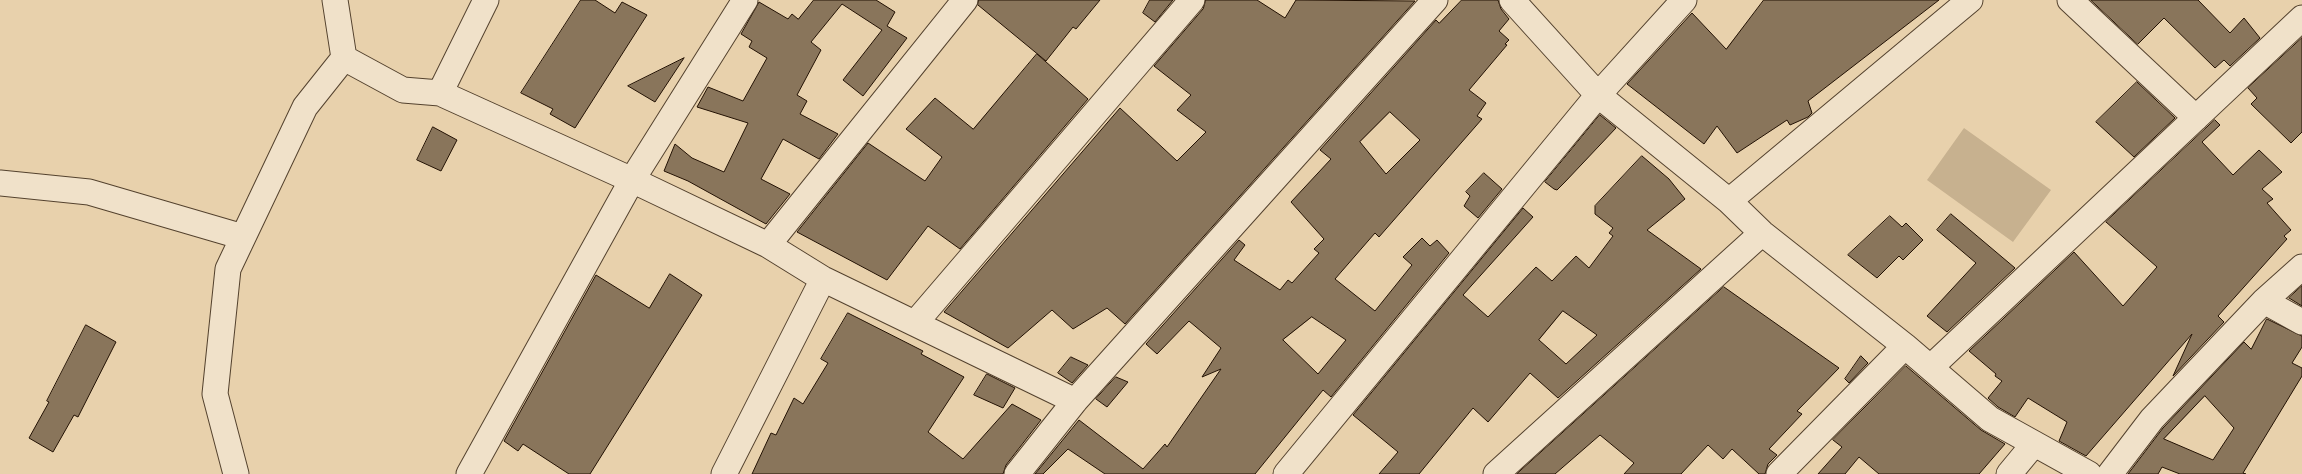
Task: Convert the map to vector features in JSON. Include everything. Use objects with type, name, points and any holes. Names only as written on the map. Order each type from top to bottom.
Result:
[{"type":"street","points":[[236,474],[215,394],[228,268],[304,107],[344,58],[335,0]]},
{"type":"street","points":[[440,94],[486,0]]},
{"type":"street","points":[[469,474],[632,180],[745,0]]},
{"type":"street","points":[[768,245],[965,0]]},
{"type":"street","points":[[916,322],[1192,0]]},
{"type":"street","points":[[1017,474],[1075,401],[1435,0]]},
{"type":"street","points":[[1512,0],[1598,95],[1729,201],[1762,233],[1931,367],[1990,419],[2033,445],[2089,474]]},
{"type":"street","points":[[1286,474],[1598,95],[1684,0]]},
{"type":"street","points":[[1729,201],[1970,0]]},
{"type":"street","points":[[2070,0],[2196,118]]},
{"type":"street","points":[[1931,367],[2302,18]]},
{"type":"street","points":[[344,58],[403,90],[440,94],[632,180],[768,245],[823,279],[916,322],[1075,401]]},
{"type":"street","points":[[0,183],[89,192],[243,237]]},
{"type":"street","points":[[1496,474],[1762,233]]},
{"type":"street","points":[[2110,474],[2152,419],[2264,301],[2302,267]]},
{"type":"street","points":[[724,474],[823,279]]},
{"type":"street","points":[[2264,301],[2302,322]]},
{"type":"street","points":[[1779,474],[1905,346]]},
{"type":"street","points":[[2010,474],[2033,445]]},
{"type":"shaded area","points":[[1964,128],[2051,190],[2013,242],[1927,180]]},
{"type":"building","points":[[581,0],[595,0],[615,13],[622,2],[647,15],[575,128],[550,114],[553,109],[521,93]]},
{"type":"building","points":[[814,0],[876,0],[895,12],[887,26],[907,38],[863,96],[843,80],[882,30],[842,4],[811,42],[821,50],[797,95],[807,101],[800,114],[838,134],[819,159],[783,139],[761,179],[790,194],[766,224],[688,181],[664,171],[675,144],[692,158],[724,172],[748,123],[697,107],[708,87],[743,101],[767,58],[749,47],[752,41],[741,34],[759,2],[788,19],[792,14],[798,19]]},
{"type":"building","points":[[979,0],[1100,0],[1076,29],[1073,27],[1046,61],[978,5]]},
{"type":"building","points":[[1150,0],[1173,0],[1155,22],[1143,13]]},
{"type":"building","points":[[1206,0],[1257,0],[1285,18],[1296,0],[1415,1],[1125,324],[1107,308],[1073,329],[1052,310],[1008,348],[944,312],[1120,108],[1177,161],[1206,132],[1177,110],[1191,95],[1154,66],[1203,9]]},
{"type":"building","points":[[1462,0],[1498,0],[1501,9],[1509,19],[1499,31],[1509,40],[1505,44],[1507,45],[1469,90],[1486,103],[1477,116],[1482,119],[1379,237],[1375,233],[1335,279],[1375,311],[1412,265],[1403,257],[1422,238],[1430,246],[1437,240],[1449,253],[1331,397],[1323,390],[1255,474],[1105,474],[1068,449],[1043,474],[1035,474],[1079,420],[1143,469],[1165,444],[1167,447],[1221,369],[1202,377],[1221,348],[1189,321],[1157,354],[1146,344],[1239,240],[1245,245],[1234,260],[1280,290],[1288,280],[1292,283],[1319,253],[1314,249],[1324,239],[1291,202],[1331,159],[1320,150],[1436,20],[1439,23]],"holes":[[[1390,112],[1420,140],[1386,174],[1360,142]],[[1312,317],[1346,340],[1318,374],[1283,340]]]},
{"type":"building","points":[[1764,0],[1939,0],[1808,101],[1812,113],[1808,117],[1790,125],[1787,120],[1737,153],[1717,126],[1704,144],[1627,84],[1692,13],[1726,49]]},
{"type":"building","points":[[2091,0],[2198,0],[2230,33],[2244,18],[2260,38],[2230,66],[2224,60],[2215,68],[2164,18],[2138,44]]},
{"type":"building","points":[[2302,38],[2302,132],[2291,143],[2251,104],[2257,98],[2248,88]]},
{"type":"building","points":[[1037,54],[1088,99],[960,249],[928,226],[887,280],[797,232],[868,143],[925,181],[942,157],[906,129],[935,98],[973,129]]},
{"type":"building","points":[[684,58],[655,102],[628,86]]},
{"type":"building","points":[[2137,82],[2175,118],[2134,157],[2096,122]]},
{"type":"building","points":[[1600,115],[1616,128],[1557,190],[1554,189],[1545,182]]},
{"type":"building","points":[[2215,120],[2220,125],[2202,142],[2233,175],[2259,150],[2282,172],[2262,189],[2273,199],[2267,203],[2291,230],[2284,236],[2287,239],[2218,316],[2224,322],[2173,376],[2192,334],[2086,456],[2059,441],[2067,422],[2028,398],[2015,417],[1998,407],[1988,398],[2002,381],[1969,351],[2074,252],[2123,306],[2157,267],[2106,222]]},
{"type":"building","points":[[433,127],[457,140],[441,171],[417,160]]},
{"type":"building","points":[[1642,156],[1669,179],[1685,199],[1647,230],[1701,269],[1558,398],[1530,373],[1488,422],[1473,408],[1419,474],[1379,474],[1398,452],[1353,415],[1523,208],[1533,217],[1463,295],[1488,317],[1536,267],[1552,281],[1576,256],[1589,268],[1613,236],[1609,233],[1613,228],[1595,214],[1595,206]],"holes":[[[1563,311],[1597,335],[1566,364],[1539,340]]]},
{"type":"building","points":[[1484,173],[1502,189],[1478,218],[1464,206],[1470,196],[1466,192]]},
{"type":"building","points":[[1951,214],[2015,268],[1947,332],[1927,316],[1976,263],[1937,230]]},
{"type":"building","points":[[1890,216],[1902,227],[1906,223],[1923,240],[1903,260],[1899,256],[1877,278],[1848,255]]},
{"type":"building","points":[[670,274],[702,295],[590,474],[569,474],[523,444],[518,451],[504,441],[596,275],[649,308]]},
{"type":"building","points":[[2302,286],[2302,306],[2289,298]]},
{"type":"building","points":[[1724,287],[1839,368],[1797,411],[1802,414],[1769,449],[1777,455],[1768,464],[1765,474],[1759,474],[1732,449],[1723,459],[1708,445],[1681,474],[1624,474],[1634,463],[1600,435],[1555,474],[1517,474]]},
{"type":"building","points":[[848,313],[923,351],[921,354],[964,377],[928,432],[963,459],[1012,404],[1041,420],[1006,465],[1003,474],[752,474],[771,433],[776,435],[794,398],[803,404],[828,363],[821,359]]},
{"type":"building","points":[[2267,319],[2302,336],[2302,347],[2292,363],[2302,368],[2302,376],[2243,473],[2246,474],[2180,474],[2162,467],[2158,474],[2128,474],[2163,428],[2244,342],[2251,349]],"holes":[[[2205,396],[2234,428],[2213,460],[2164,439]]]},
{"type":"building","points":[[86,325],[116,342],[78,417],[74,415],[53,452],[29,438],[49,402],[47,401]]},
{"type":"building","points":[[1861,356],[1868,363],[1849,383],[1845,379]]},
{"type":"building","points":[[1071,357],[1088,365],[1072,383],[1058,373]]},
{"type":"building","points":[[1906,366],[1981,430],[2005,444],[1979,474],[1879,474],[1859,457],[1845,474],[1818,474],[1842,447],[1833,440]]},
{"type":"building","points":[[987,374],[1015,388],[1003,408],[974,395]]},
{"type":"building","points":[[1116,377],[1128,382],[1107,407],[1096,399]]}]
